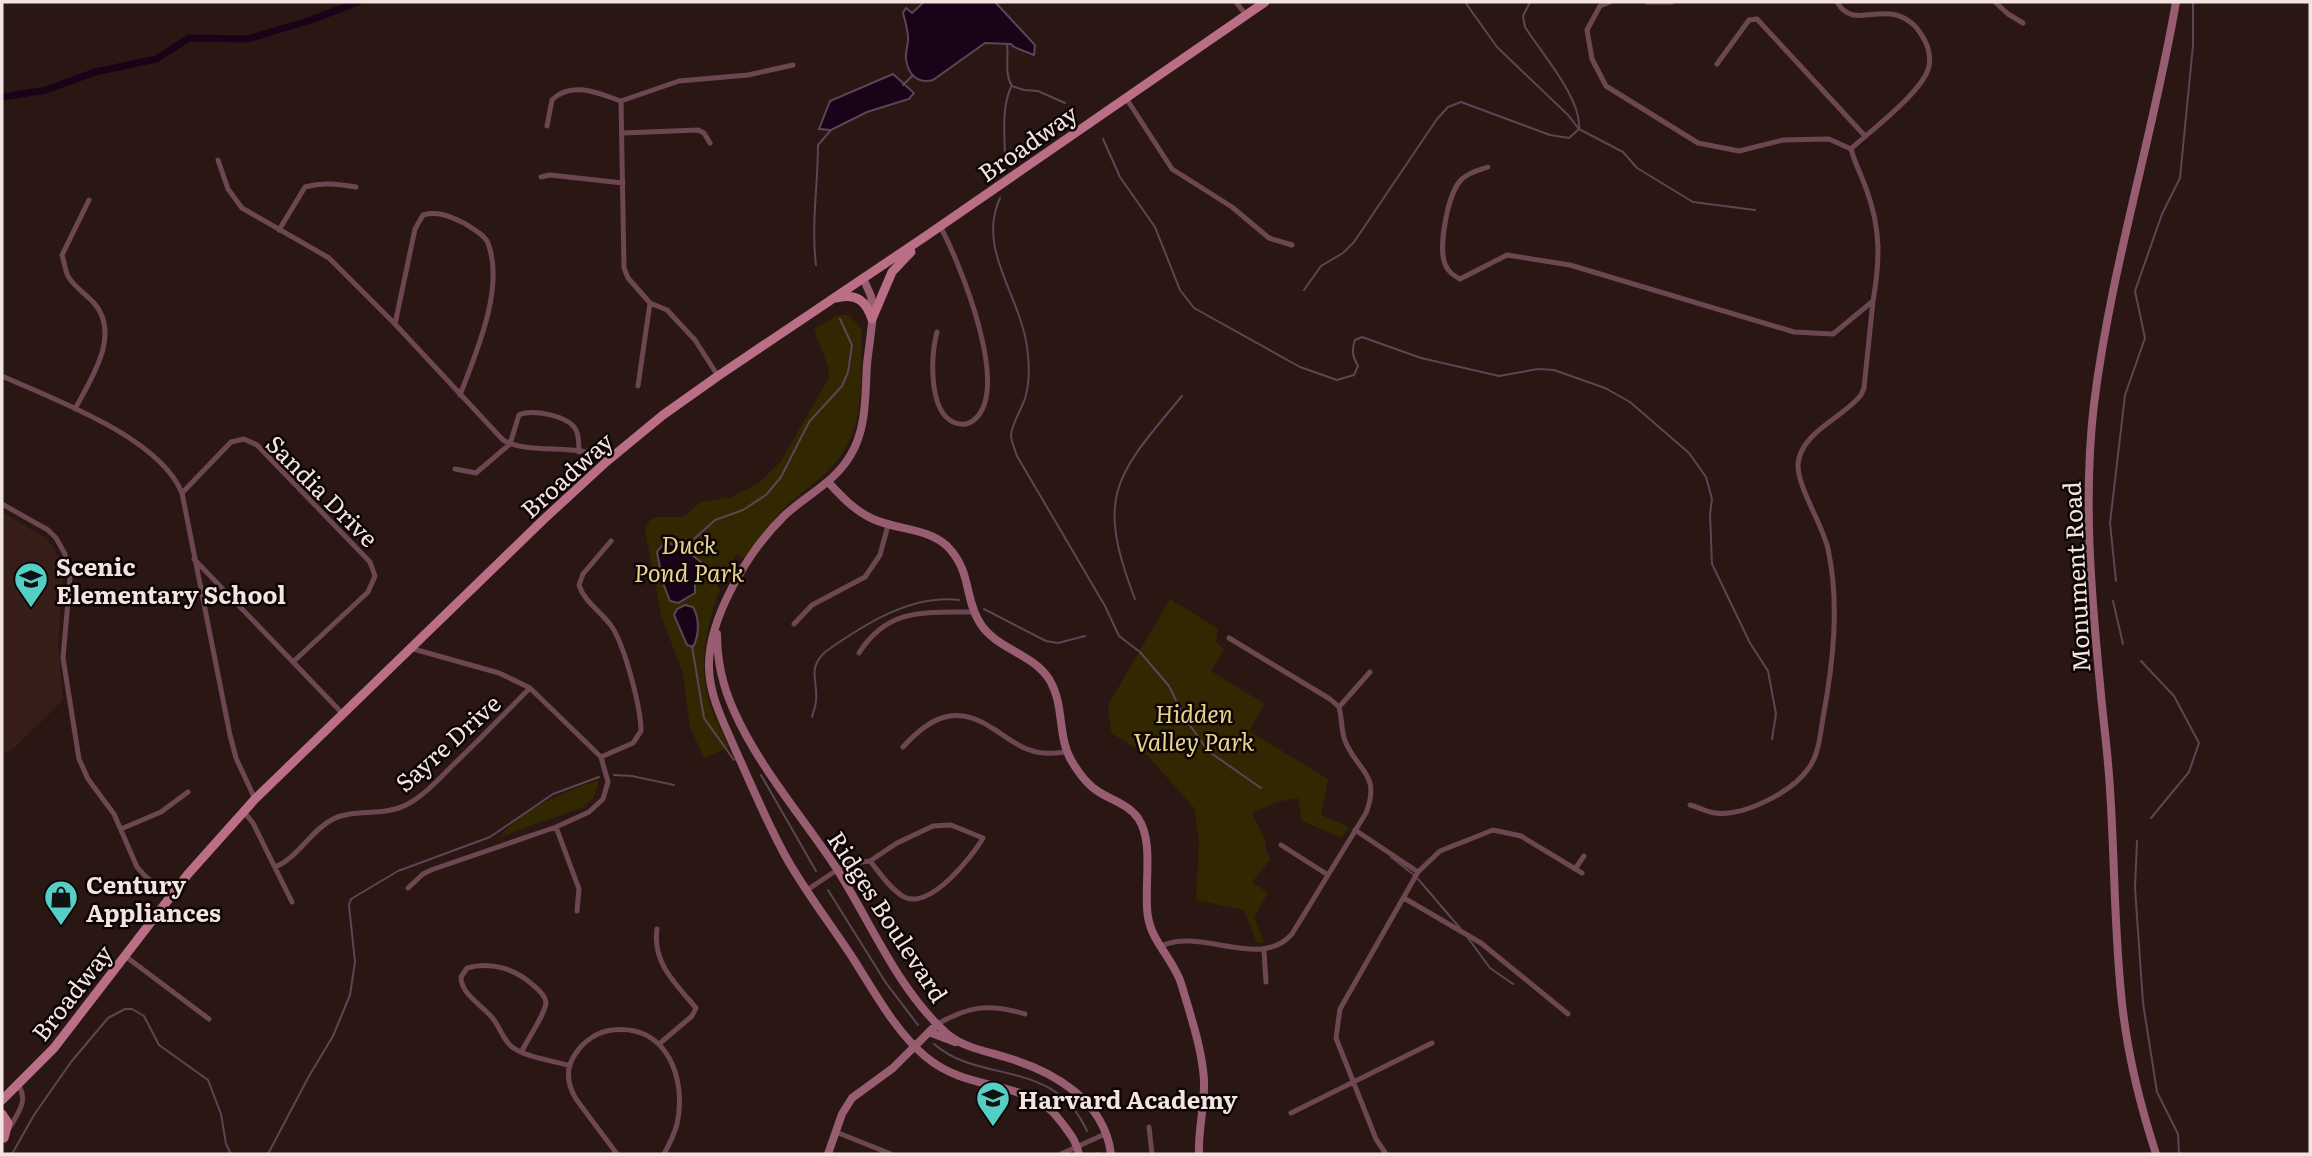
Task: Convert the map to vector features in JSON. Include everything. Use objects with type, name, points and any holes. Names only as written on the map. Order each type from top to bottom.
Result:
[{"type":"main road","name":"Broadway","points":[[2,1100],[54,1048],[170,897],[255,799],[533,529],[606,462],[663,415],[718,376],[1265,2]]},
{"type":"main road","points":[[872,319],[892,272],[926,236]]},
{"type":"main road","points":[[826,303],[845,296],[855,296],[866,304],[872,319]]},
{"type":"main road","points":[[2,1114],[8,1124],[3,1140]]},
{"type":"street","points":[[1236,2],[1246,15]]},
{"type":"street","points":[[1611,2],[1600,6],[1587,30],[1592,59],[1606,86],[1698,144],[1739,151],[1783,140],[1829,139],[1852,149],[1868,193],[1880,248],[1864,388],[1861,395],[1802,449],[1798,466],[1804,489],[1828,549],[1832,587],[1833,657],[1814,760],[1803,775],[1781,792],[1748,810],[1714,813],[1690,805]]},
{"type":"street","points":[[1647,2],[1672,2]]},
{"type":"street","points":[[1837,2],[1842,9],[1856,17],[1886,13],[1906,19],[1921,33],[1927,44],[1929,67],[1923,79],[1893,112],[1852,149]]},
{"type":"street","points":[[1995,2],[2023,23]]},
{"type":"street","name":"Monument Road","points":[[2156,1154],[2134,1079],[2123,1012],[2117,945],[2110,788],[2099,683],[2090,550],[2089,480],[2094,408],[2104,342],[2176,2]]},
{"type":"street","points":[[1717,64],[1749,20],[1757,19],[1865,136]]},
{"type":"street","points":[[547,125],[552,100],[565,90],[587,90],[621,101],[679,81],[748,75],[793,65]]},
{"type":"street","points":[[1126,97],[1172,169],[1220,199],[1269,238],[1292,245]]},
{"type":"street","points":[[621,101],[624,268],[628,278],[650,303],[663,307],[695,340],[718,376]]},
{"type":"street","points":[[623,134],[698,130],[704,133],[710,143]]},
{"type":"street","points":[[218,160],[228,190],[242,208],[329,258],[503,440],[520,447],[593,454],[606,462]]},
{"type":"street","points":[[1488,167],[1461,180],[1450,195],[1443,262],[1451,275],[1460,279],[1507,256],[1570,265],[1794,332],[1833,334],[1873,301]]},
{"type":"street","points":[[541,177],[550,175],[623,183]]},
{"type":"street","points":[[279,230],[305,187],[332,183],[356,187]]},
{"type":"street","points":[[75,409],[105,343],[105,325],[97,306],[68,277],[62,255],[89,200]]},
{"type":"street","points":[[395,324],[415,229],[423,215],[435,212],[450,216],[488,241],[495,277],[481,337],[460,395]]},
{"type":"street","points":[[937,332],[933,360],[936,400],[950,421],[966,424],[974,420],[985,400],[985,354],[957,257],[940,226]]},
{"type":"street","name":"Ridges Boulevard","points":[[863,278],[872,296],[872,319],[860,435],[849,458],[828,483],[793,509],[772,530],[733,585],[717,623],[709,669],[715,700],[762,809],[807,890],[875,993],[915,1046],[934,1063],[957,1076],[1041,1102],[1057,1117],[1078,1151]]},
{"type":"street","points":[[638,386],[650,303]]},
{"type":"street","points":[[2,376],[118,432],[160,460],[171,471],[182,493],[233,747],[255,799]]},
{"type":"street","points":[[456,469],[476,473],[510,444],[519,415],[528,411],[548,414],[573,425],[577,432],[579,452]]},
{"type":"street","name":"Sandia Drive","points":[[182,493],[231,442],[244,439],[257,445],[370,562],[375,576],[368,592],[293,662]]},
{"type":"street","points":[[828,483],[857,510],[888,524],[928,535],[945,544],[964,572],[980,623],[989,634],[1032,661],[1050,681],[1059,702],[1068,752],[1077,769],[1093,788],[1130,810],[1140,823],[1146,847],[1148,916],[1152,930],[1177,972],[1201,1058],[1204,1083],[1199,1154]]},
{"type":"street","points":[[2,504],[48,530],[65,554],[70,578],[64,658],[79,759],[88,779],[114,814],[138,867],[170,897]]},
{"type":"street","points":[[794,624],[812,605],[865,577],[880,555],[888,524]]},
{"type":"street","points":[[601,757],[633,743],[641,731],[620,643],[613,629],[584,596],[579,585],[583,574],[611,541]]},
{"type":"street","points":[[193,558],[342,713]]},
{"type":"street","points":[[859,653],[875,633],[911,614],[934,611],[975,612]]},
{"type":"street","name":"Ridges Boulevard","points":[[717,623],[719,661],[734,710],[768,769],[837,870],[876,939],[923,1007],[937,1024],[961,1044],[1026,1063],[1061,1079],[1089,1106],[1105,1134],[1111,1154]]},
{"type":"street","points":[[1161,946],[1180,939],[1264,951],[1278,947],[1292,934],[1355,830],[1371,798],[1368,773],[1347,744],[1342,732],[1339,707],[1229,638]]},
{"type":"street","points":[[408,888],[431,870],[556,827],[594,809],[603,799],[608,782],[601,757],[530,688],[499,673],[410,648]]},
{"type":"street","points":[[1339,707],[1370,672]]},
{"type":"street","name":"Sayre Drive","points":[[275,867],[289,859],[317,829],[330,820],[345,815],[389,811],[414,800],[435,783],[530,688]]},
{"type":"street","points":[[903,747],[915,733],[927,726],[945,717],[965,715],[980,720],[1033,752],[1068,752]]},
{"type":"street","points":[[121,829],[161,812],[188,792]]},
{"type":"street","points":[[244,812],[253,823],[292,902]]},
{"type":"street","points":[[807,890],[837,870],[852,863],[870,860],[897,843],[933,826],[951,825],[983,838],[960,870],[932,892],[917,899],[901,896],[870,860]]},
{"type":"street","points":[[556,827],[579,890],[577,911]]},
{"type":"street","points":[[1355,830],[1418,872]]},
{"type":"street","points":[[1387,1154],[1376,1139],[1336,1038],[1339,1009],[1418,872],[1440,851],[1493,830],[1521,836],[1582,873]]},
{"type":"street","points":[[1281,845],[1328,875]]},
{"type":"street","points":[[1575,869],[1584,856]]},
{"type":"street","points":[[1404,898],[1481,943],[1568,1014]]},
{"type":"street","points":[[657,929],[657,949],[664,968],[679,990],[696,1007],[692,1016],[659,1044]]},
{"type":"street","points":[[1264,951],[1266,982]]},
{"type":"street","points":[[125,955],[209,1019]]},
{"type":"street","points":[[522,1051],[544,1009],[546,1002],[542,994],[530,982],[507,968],[482,965],[467,968],[461,977],[463,987],[492,1016],[509,1044],[522,1051],[570,1066]]},
{"type":"street","points":[[828,1154],[842,1114],[852,1098],[893,1068],[937,1024],[968,1009],[981,1006],[1025,1014]]},
{"type":"street","points":[[617,1154],[574,1095],[569,1082],[570,1066],[582,1045],[607,1031],[630,1031],[644,1035],[659,1044],[674,1065],[680,1096],[677,1125],[664,1154]]},
{"type":"street","points":[[929,1032],[961,1044]]},
{"type":"street","points":[[1292,1113],[1432,1044]]},
{"type":"street","points":[[3,1140],[23,1102],[22,1091],[18,1085]]},
{"type":"street","points":[[1149,1127],[1152,1154]]},
{"type":"street","points":[[835,1132],[891,1154]]},
{"type":"street","points":[[1061,1154],[1078,1151],[1105,1134]]},
{"type":"shaded area","points":[[924,2],[995,2],[1035,45],[1034,55],[1011,44],[985,43],[933,80],[918,79],[911,74],[907,65],[908,36],[903,13],[906,8],[912,13]]},
{"type":"shaded area","points":[[893,74],[914,93],[909,99],[867,112],[831,130],[819,129],[830,101]]},
{"type":"shaded area","name":"Scenic Elementary School","points":[[2,512],[44,537],[54,548],[61,564],[63,576],[58,642],[63,700],[11,751],[2,752]]},
{"type":"shaded area","points":[[665,542],[684,549],[701,562],[695,593],[678,603],[670,601],[663,583],[657,552]]},
{"type":"shaded area","points":[[685,605],[693,607],[698,622],[693,647],[687,645],[674,615],[677,609]]},
{"type":"green space","name":"Duck Pond Park","points":[[838,315],[849,315],[862,330],[861,388],[854,430],[837,461],[783,510],[745,559],[737,554],[717,586],[720,589],[708,628],[704,669],[710,703],[729,747],[704,758],[690,727],[683,674],[661,615],[645,529],[650,520],[658,517],[683,517],[701,502],[732,497],[760,482],[781,461],[829,378],[828,366],[814,329]]},
{"type":"green space","name":"Hidden Valley Park","points":[[1170,599],[1218,629],[1216,641],[1224,650],[1211,671],[1265,704],[1249,731],[1328,779],[1321,815],[1349,827],[1342,838],[1302,821],[1298,798],[1277,802],[1252,813],[1271,859],[1252,882],[1268,893],[1254,917],[1264,943],[1257,943],[1244,910],[1196,900],[1199,844],[1195,809],[1147,755],[1111,733],[1108,705]]},
{"type":"green space","points":[[599,780],[594,797],[583,807],[500,837],[532,810],[559,795]]},
{"type":"waterway","points":[[2,97],[46,90],[95,72],[156,59],[189,38],[248,39],[358,2]]},
{"type":"waterway","points":[[1465,2],[1497,47],[1568,115],[1579,129],[1623,152],[1637,168],[1693,202],[1755,210]]},
{"type":"waterway","points":[[1304,290],[1321,266],[1343,253],[1354,242],[1437,119],[1448,107],[1461,102],[1550,135],[1569,138],[1579,129],[1578,117],[1568,91],[1525,27],[1523,16],[1530,2]]},
{"type":"waterway","points":[[2116,581],[2110,523],[2125,395],[2145,338],[2135,291],[2162,214],[2180,178],[2193,45],[2193,2]]},
{"type":"waterway","points":[[1007,44],[1007,71],[1012,86],[1038,91],[1065,103]]},
{"type":"waterway","points":[[903,85],[912,76]]},
{"type":"waterway","points":[[1005,161],[1005,114],[1011,87]]},
{"type":"waterway","points":[[816,265],[814,220],[818,145],[831,130]]},
{"type":"waterway","points":[[1103,139],[1120,177],[1155,227],[1180,290],[1194,308],[1300,367],[1337,380],[1354,375],[1358,366],[1353,354],[1354,344],[1355,340],[1362,337],[1421,358],[1499,376],[1538,369],[1554,370],[1605,388],[1630,402],[1689,453],[1706,477],[1712,499],[1712,564],[1750,643],[1768,671],[1776,714],[1772,739]]},
{"type":"waterway","points":[[1000,198],[994,217],[996,253],[1022,323],[1028,361],[1026,395],[1011,435],[1017,456],[1105,606],[1119,636],[1140,652],[1169,686],[1184,717],[1208,751],[1261,788]]},
{"type":"waterway","points":[[694,539],[715,520],[743,510],[766,495],[781,477],[809,422],[842,386],[848,372],[852,345],[840,319]]},
{"type":"waterway","points":[[1135,599],[1116,535],[1118,488],[1141,447],[1182,396]]},
{"type":"waterway","points":[[812,717],[816,700],[815,669],[825,652],[871,622],[906,607],[941,599],[959,600]]},
{"type":"waterway","points":[[2113,601],[2123,644]]},
{"type":"waterway","points":[[984,609],[1046,641],[1058,643],[1085,636]]},
{"type":"waterway","points":[[692,646],[704,718],[734,760]]},
{"type":"waterway","points":[[2141,661],[2174,696],[2199,743],[2189,772],[2151,818]]},
{"type":"waterway","points":[[614,775],[674,785]]},
{"type":"waterway","points":[[761,775],[816,871]]},
{"type":"waterway","points":[[268,1154],[333,1036],[350,995],[355,962],[349,905],[351,899],[398,871],[490,837],[553,794],[599,777]]},
{"type":"waterway","points":[[2137,841],[2135,888],[2143,1003],[2157,1092],[2178,1134],[2179,1154]]},
{"type":"waterway","points":[[1391,857],[1414,875]]},
{"type":"waterway","points":[[1418,879],[1460,928]]},
{"type":"waterway","points":[[828,890],[886,983],[918,1025]]},
{"type":"waterway","points":[[1468,938],[1490,968],[1513,984]]},
{"type":"waterway","points":[[12,1154],[34,1115],[71,1062],[108,1018],[125,1009],[132,1009],[144,1016],[159,1045],[208,1080],[221,1114],[226,1144],[231,1154]]},
{"type":"waterway","points":[[934,1044],[973,1064],[1036,1082],[1055,1092],[1073,1108],[1087,1131]]},
{"type":"place","name":"Scenic Elementary School","points":[[31,609]]},
{"type":"place","name":"Century Appliances","points":[[61,927]]},
{"type":"place","name":"Harvard Academy","points":[[993,1128]]}]
